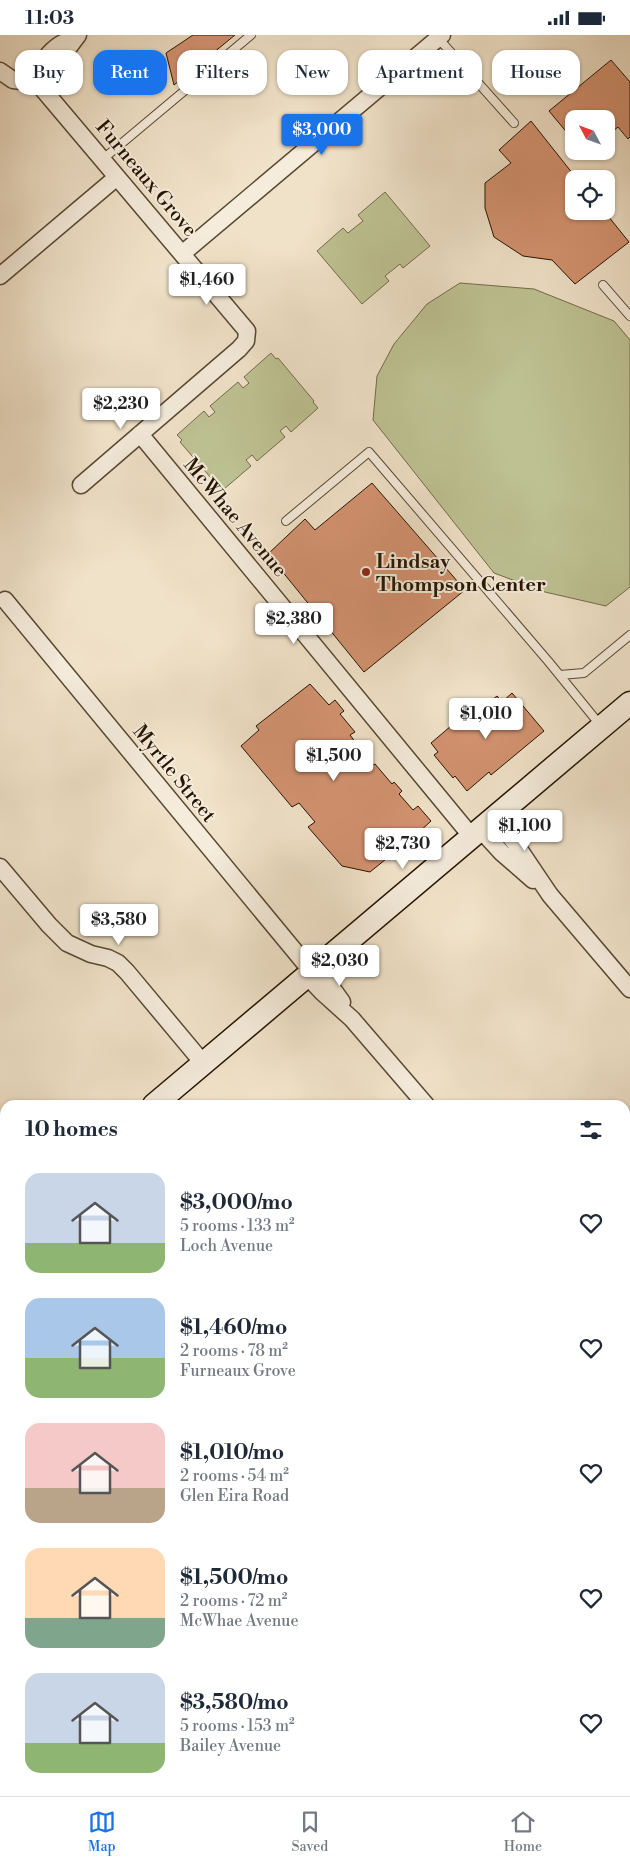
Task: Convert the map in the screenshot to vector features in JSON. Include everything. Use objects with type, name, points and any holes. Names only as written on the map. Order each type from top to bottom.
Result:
[{"type":"main road","points":[[160,1100],[630,703]]},
{"type":"street","points":[[53,50],[59,43],[76,37]]},
{"type":"street","points":[[183,253],[440,37]]},
{"type":"street","points":[[0,71],[15,79]]},
{"type":"street","name":"Furneaux Grove","points":[[46,95],[183,253],[245,327],[248,335],[239,349],[80,485]]},
{"type":"street","points":[[0,277],[117,177]]},
{"type":"street","name":"McWhae Avenue","points":[[140,434],[482,828],[515,843],[550,895],[630,989]]},
{"type":"street","name":"Myrtle Street","points":[[6,600],[312,972],[333,988],[352,1019],[422,1100]]},
{"type":"street","points":[[0,867],[67,943],[118,963],[204,1063]]},
{"type":"lane","points":[[103,159],[252,35]]},
{"type":"lane","points":[[440,37],[514,123]]},
{"type":"lane","points":[[603,285],[630,316]]},
{"type":"lane","points":[[286,521],[369,451],[602,727]]},
{"type":"lane","points":[[560,675],[584,673],[630,635]]},
{"type":"green space","points":[[385,192],[430,246],[403,268],[400,264],[385,276],[389,281],[362,304],[317,251],[343,228],[348,233],[363,221],[358,215]]},
{"type":"green space","points":[[460,283],[534,289],[614,321],[630,340],[630,587],[606,606],[545,592],[494,573],[373,420],[377,376],[394,344],[427,304]]},
{"type":"green space","points":[[271,353],[276,359],[278,358],[318,408],[291,432],[286,426],[280,431],[285,437],[257,461],[252,455],[246,460],[251,466],[224,489],[219,484],[217,485],[180,442],[182,440],[177,435],[204,411],[209,417],[215,412],[210,406],[238,382],[243,388],[249,383],[244,377]]},
{"type":"building","points":[[193,35],[235,35],[217,50],[177,50],[177,83],[174,85],[167,52]]},
{"type":"building","points":[[611,60],[630,82],[630,137],[628,139],[618,127],[615,130],[615,110],[565,110],[565,130],[549,111],[568,95],[580,95],[580,86]]},
{"type":"building","points":[[531,121],[570,170],[565,170],[565,220],[611,220],[629,242],[575,284],[552,260],[523,256],[494,237],[485,208],[485,183],[511,163],[499,150]]},
{"type":"building","name":"Lindsay Thompson Center","points":[[372,483],[465,590],[364,672],[268,554],[305,519],[315,530]]},
{"type":"building","points":[[310,684],[329,705],[335,700],[344,711],[340,714],[355,732],[350,735],[370,762],[373,765],[375,764],[392,784],[394,782],[402,791],[399,794],[413,810],[418,806],[431,821],[405,845],[407,848],[395,859],[391,855],[370,872],[342,866],[308,827],[315,822],[299,803],[292,807],[241,746],[259,730],[256,726]]},
{"type":"building","points":[[512,693],[544,731],[491,775],[489,772],[467,791],[455,776],[453,778],[434,755],[438,752],[431,743],[471,709],[475,714],[497,696],[502,702]]},
{"type":"place","name":"Lindsay Thompson Center","points":[[366,572]]}]
